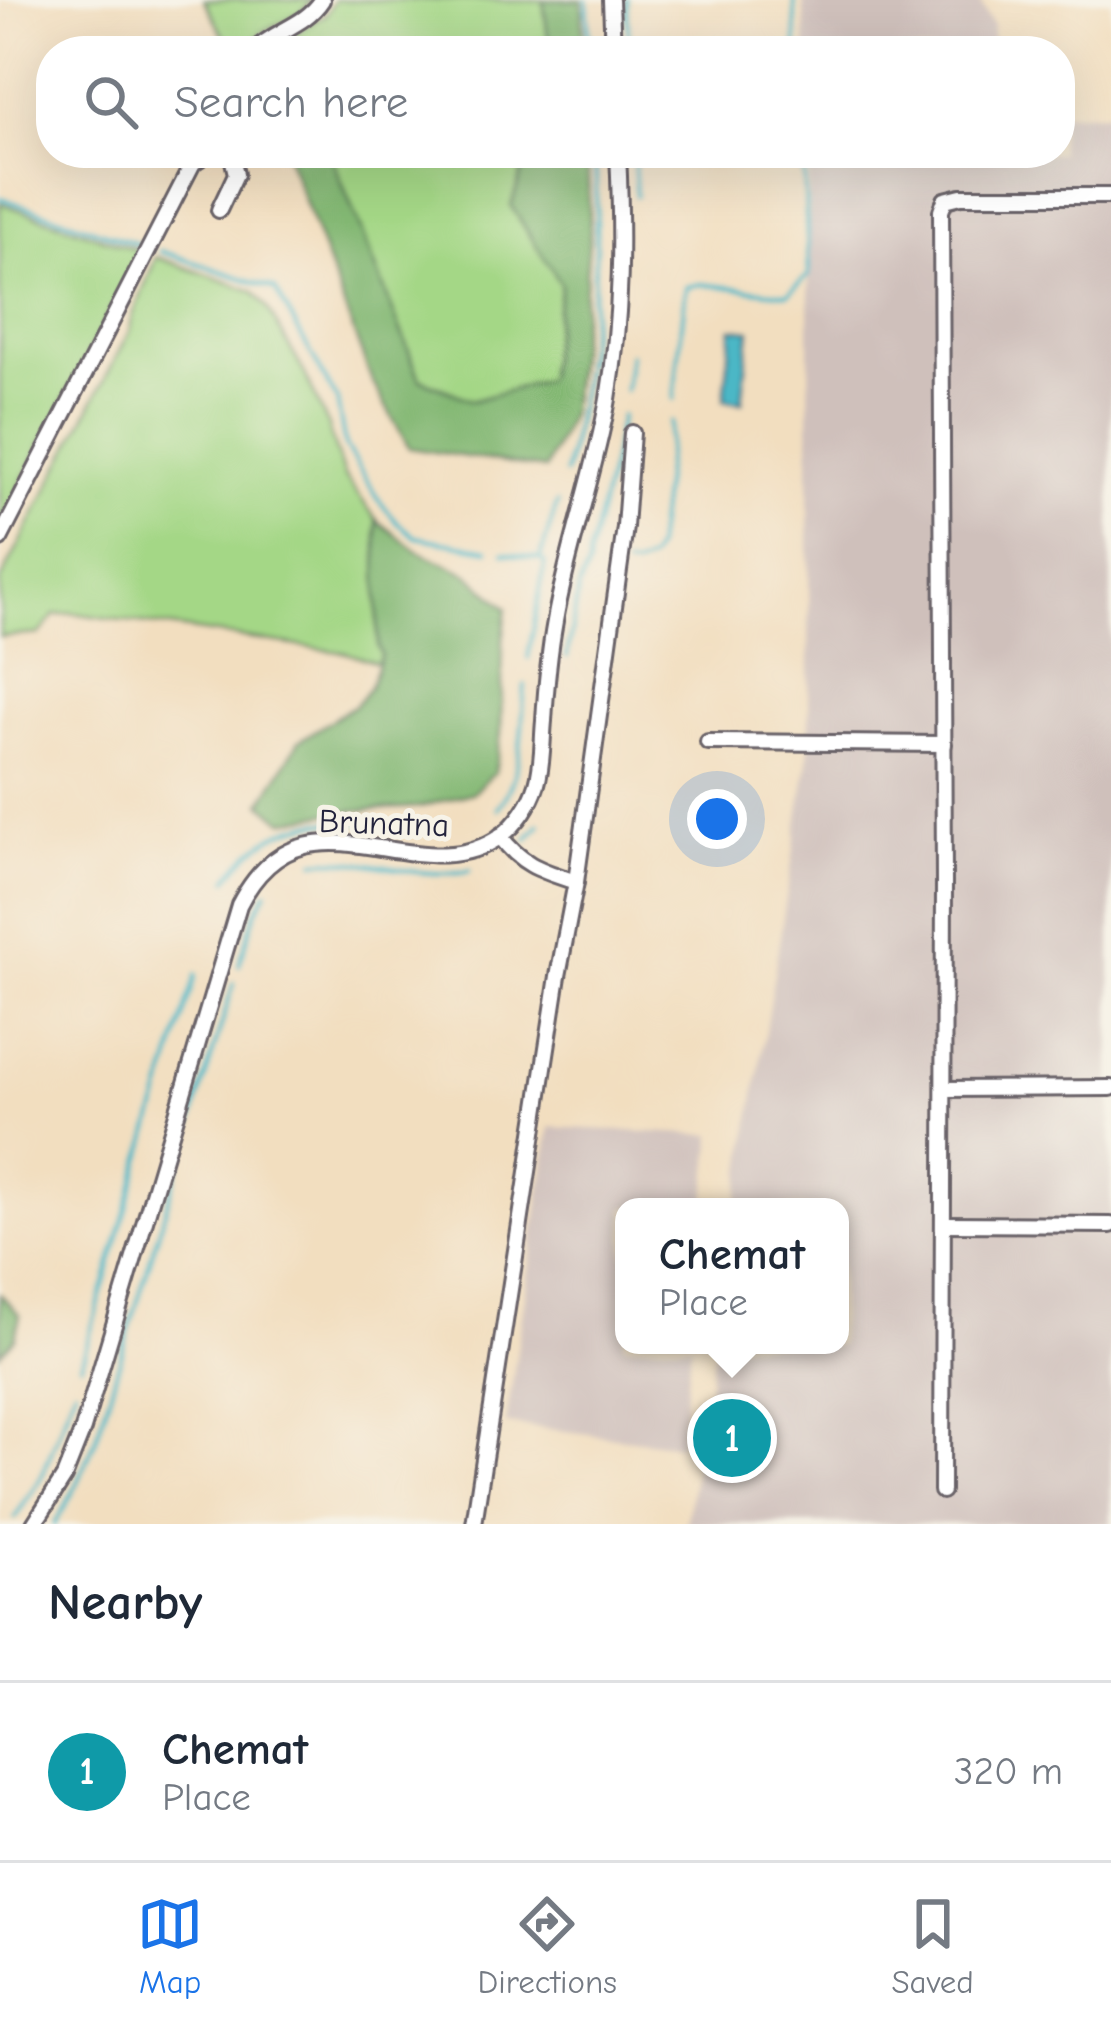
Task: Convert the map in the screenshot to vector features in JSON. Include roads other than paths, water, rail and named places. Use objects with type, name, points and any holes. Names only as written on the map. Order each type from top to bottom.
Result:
[{"type":"street","points":[[271,36],[311,15],[322,0]]},
{"type":"street","points":[[610,0],[612,36]]},
{"type":"street","points":[[0,539],[111,340],[191,168]]},
{"type":"street","points":[[219,210],[235,168]]},
{"type":"street","points":[[576,883],[515,857],[500,836],[524,811],[538,782],[554,624],[608,399],[619,309],[619,168]]},
{"type":"street","points":[[943,1491],[941,211],[945,200],[961,196],[1111,196]]},
{"type":"street","points":[[474,1524],[576,883],[625,527],[632,434]]},
{"type":"street","points":[[708,742],[944,744]]},
{"type":"street","name":"Brunatna","points":[[34,1524],[55,1493],[83,1429],[239,904],[249,885],[282,854],[322,842],[454,853],[500,836]]},
{"type":"street","points":[[944,1089],[1111,1088]]},
{"type":"street","points":[[944,1224],[1111,1225]]},
{"type":"water","points":[[732,328],[750,330],[742,402],[724,400]]},
{"type":"waterway","points":[[587,0],[589,36]]},
{"type":"waterway","points":[[627,0],[628,36]]},
{"type":"waterway","points":[[794,0],[796,36]]},
{"type":"waterway","points":[[565,474],[591,315],[595,168]]},
{"type":"waterway","points":[[635,168],[636,196]]},
{"type":"waterway","points":[[674,399],[686,287],[701,284],[788,294],[809,275],[804,168]]},
{"type":"waterway","points":[[0,198],[138,244]]},
{"type":"waterway","points":[[160,251],[275,289],[337,400],[345,446],[381,503],[416,537],[488,550]]},
{"type":"waterway","points":[[625,390],[630,354]]},
{"type":"waterway","points":[[567,657],[621,415]]},
{"type":"waterway","points":[[625,566],[650,559],[655,548],[671,422]]},
{"type":"waterway","points":[[528,658],[545,563],[540,559],[557,504]]},
{"type":"waterway","points":[[504,553],[540,559]]},
{"type":"waterway","points":[[498,808],[517,765],[525,685]]},
{"type":"waterway","points":[[228,879],[269,838],[292,828],[339,822],[421,831]]},
{"type":"waterway","points":[[527,839],[540,824]]},
{"type":"waterway","points":[[316,861],[431,873],[470,870]]},
{"type":"waterway","points":[[239,965],[267,892]]},
{"type":"waterway","points":[[81,1364],[196,975]]},
{"type":"waterway","points":[[55,1524],[96,1439],[234,983]]},
{"type":"waterway","points":[[15,1518],[43,1474],[75,1388]]},
{"type":"place","name":"Chemat","points":[[732,1438]]}]
